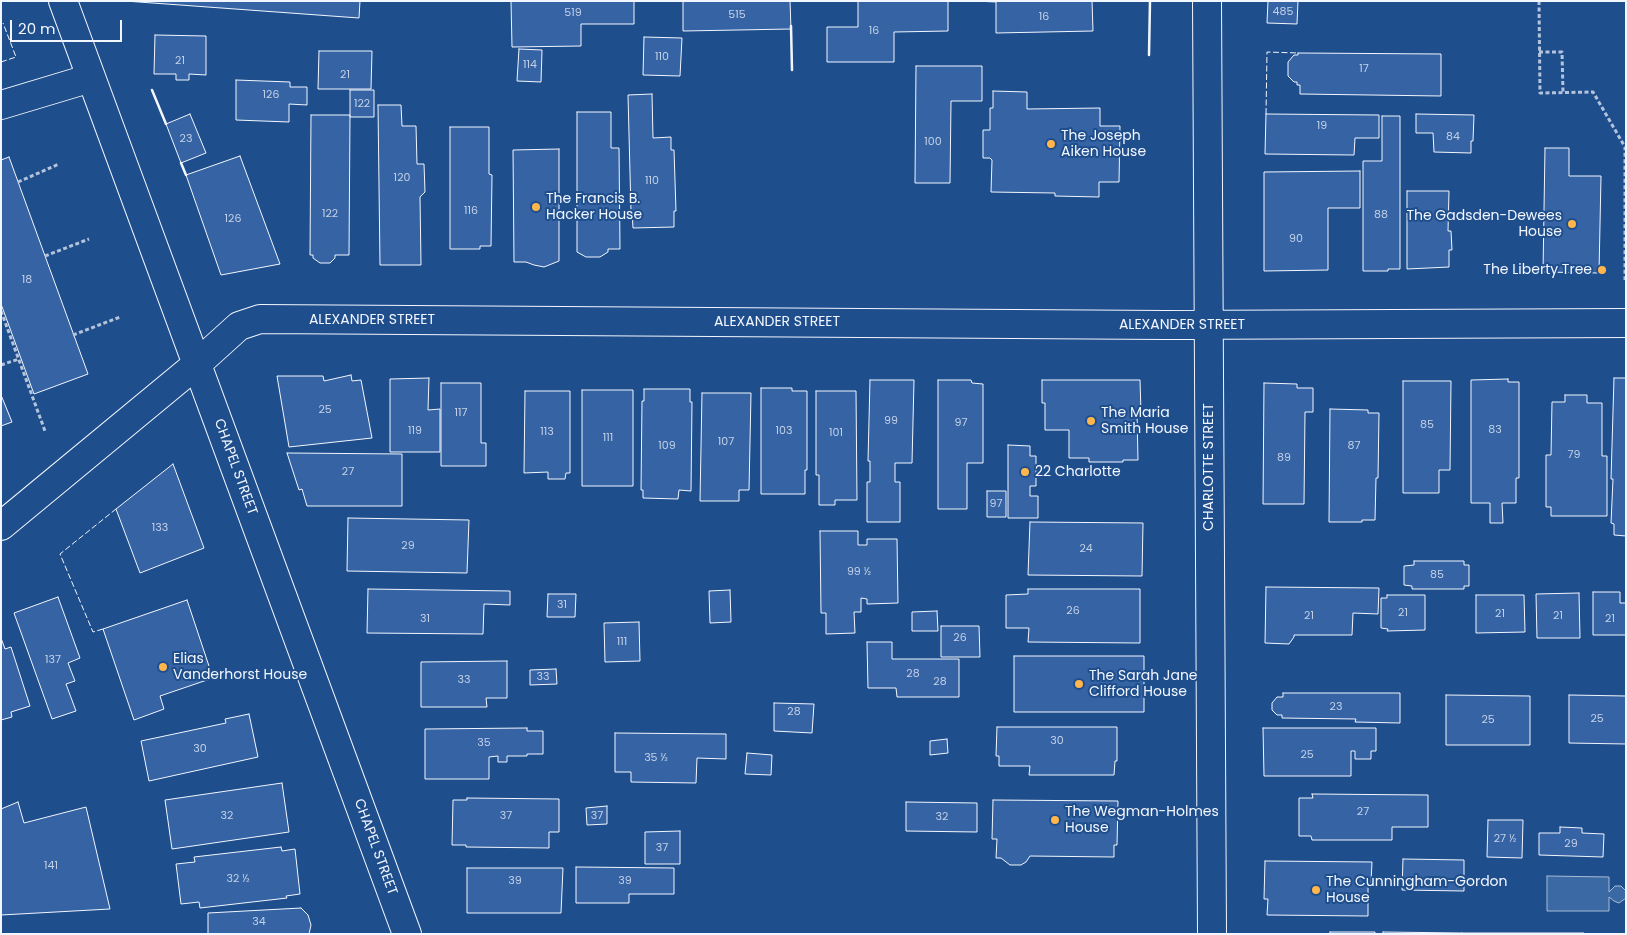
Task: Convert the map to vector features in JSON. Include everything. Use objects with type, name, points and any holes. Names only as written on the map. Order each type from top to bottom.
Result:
[{"type":"street","name":"CHAPEL STREET","points":[[62,1],[408,934]]},
{"type":"street","name":"CHARLOTTE STREET","points":[[1207,1],[1212,934]]},
{"type":"street","points":[[1,105],[91,78]]},
{"type":"street","name":"ALEXANDER STREET","points":[[1,526],[197,364],[240,326],[260,320],[1208,325],[1626,323]]},
{"type":"path","points":[[1539,1],[1540,93],[1592,92],[1625,148],[1626,280]]},
{"type":"path","points":[[1539,52],[1562,52],[1563,92]]},
{"type":"path","points":[[18,182],[59,164]]},
{"type":"path","points":[[45,256],[89,239]]},
{"type":"path","points":[[1,311],[45,431]]},
{"type":"path","points":[[73,335],[120,316]]},
{"type":"path","points":[[1,366],[19,359]]},
{"type":"water","points":[[1547,876],[1609,877],[1609,892],[1615,886],[1621,886],[1626,891],[1626,898],[1619,903],[1609,897],[1609,911],[1547,911]]},
{"type":"building","points":[[125,1],[360,1],[359,18]]},
{"type":"building","points":[[511,1],[634,1],[634,24],[581,24],[581,46],[512,47]]},
{"type":"building","points":[[683,1],[790,1],[791,29],[683,31]]},
{"type":"building","points":[[858,1],[948,1],[948,31],[894,32],[894,62],[827,62],[827,27],[858,27]]},
{"type":"building","points":[[974,1],[1092,1],[1093,31],[996,33],[996,2]]},
{"type":"building","points":[[1268,1],[1298,1],[1297,24],[1267,23]]},
{"type":"building","points":[[155,35],[206,36],[206,75],[189,74],[189,80],[176,80],[176,74],[154,74]]},
{"type":"building","points":[[644,37],[682,38],[680,76],[643,75]]},
{"type":"building","points":[[519,49],[542,50],[541,82],[517,81]]},
{"type":"building","points":[[319,51],[372,51],[371,89],[318,89]]},
{"type":"building","points":[[1298,53],[1441,54],[1441,96],[1300,94],[1300,85],[1297,85],[1297,82],[1294,82],[1288,76],[1288,62]]},
{"type":"building","points":[[916,66],[982,66],[982,101],[951,101],[950,183],[915,183]]},
{"type":"building","points":[[236,80],[290,82],[290,87],[307,87],[307,105],[289,104],[289,122],[236,120]]},
{"type":"building","points":[[350,90],[374,90],[374,117],[350,117]]},
{"type":"building","name":"The Joseph Aiken House","points":[[993,91],[1027,92],[1027,109],[1100,108],[1100,126],[1120,126],[1119,182],[1099,182],[1099,197],[1055,196],[1055,193],[991,192],[992,160],[990,158],[983,158],[983,130],[990,130],[990,108],[993,108]]},
{"type":"building","points":[[652,94],[653,138],[671,137],[671,150],[674,150],[676,211],[674,211],[674,227],[633,228],[628,95]]},
{"type":"building","points":[[378,105],[401,105],[402,126],[416,126],[417,164],[424,164],[425,192],[420,197],[421,265],[380,265]]},
{"type":"building","points":[[577,112],[611,112],[611,148],[619,148],[620,249],[608,249],[608,252],[600,257],[586,257],[577,252]]},
{"type":"building","points":[[190,114],[206,153],[181,163],[166,124]]},
{"type":"building","points":[[1266,114],[1379,115],[1379,138],[1355,138],[1354,155],[1265,154]]},
{"type":"building","points":[[1416,114],[1474,115],[1471,153],[1434,152],[1433,133],[1416,133]]},
{"type":"building","points":[[311,115],[350,115],[349,255],[335,255],[335,258],[330,263],[320,263],[313,258],[313,255],[310,255]]},
{"type":"building","points":[[1382,116],[1400,116],[1400,269],[1363,271],[1363,161],[1382,161]]},
{"type":"building","points":[[450,127],[489,127],[489,174],[492,175],[491,246],[480,246],[480,249],[450,249]]},
{"type":"building","name":"The Gadsden-Dewees House","points":[[1545,148],[1569,148],[1569,176],[1601,176],[1599,273],[1543,272]]},
{"type":"building","name":"The Francis B. Hacker House","points":[[559,149],[559,261],[544,267],[526,262],[514,262],[513,150]]},
{"type":"building","points":[[240,156],[280,264],[221,275],[186,175]]},
{"type":"building","points":[[9,157],[88,374],[34,394],[1,304],[1,160]]},
{"type":"building","points":[[1360,171],[1360,208],[1328,208],[1328,270],[1264,271],[1264,172]]},
{"type":"building","points":[[1407,191],[1449,191],[1448,231],[1451,231],[1452,250],[1449,250],[1449,267],[1407,269]]},
{"type":"building","points":[[351,375],[352,381],[361,380],[372,438],[289,447],[277,376],[323,376],[324,381]]},
{"type":"building","points":[[429,378],[428,410],[440,409],[440,452],[390,452],[390,379]]},
{"type":"building","points":[[1614,378],[1626,378],[1626,536],[1614,535],[1614,524],[1611,523]]},
{"type":"building","points":[[1508,379],[1508,382],[1519,382],[1519,478],[1516,478],[1516,503],[1502,503],[1503,523],[1490,523],[1490,503],[1471,503],[1471,380]]},
{"type":"building","points":[[870,380],[914,380],[912,463],[895,463],[895,482],[900,482],[900,522],[867,522],[867,482],[870,482],[870,461],[868,461]]},
{"type":"building","points":[[938,380],[971,380],[972,383],[983,384],[983,463],[967,463],[967,509],[938,509]]},
{"type":"building","name":"The Maria Smith House","points":[[1042,380],[1140,380],[1141,413],[1137,412],[1138,460],[1089,462],[1089,458],[1069,458],[1069,430],[1045,430],[1045,403],[1042,403]]},
{"type":"building","points":[[1403,381],[1451,381],[1450,470],[1439,470],[1439,493],[1403,493]]},
{"type":"building","points":[[441,383],[481,383],[481,443],[486,443],[486,466],[441,466]]},
{"type":"building","points":[[1264,383],[1297,384],[1297,388],[1313,388],[1313,412],[1305,412],[1304,504],[1263,504]]},
{"type":"building","points":[[761,388],[792,388],[792,391],[807,391],[807,470],[805,470],[805,494],[761,494]]},
{"type":"building","points":[[644,389],[690,389],[690,402],[692,402],[691,491],[679,490],[678,499],[643,498],[643,490],[641,490],[642,401],[644,401]]},
{"type":"building","points":[[582,390],[633,390],[633,486],[582,486]]},
{"type":"building","points":[[525,391],[570,391],[570,473],[566,473],[565,479],[548,479],[548,472],[524,473]]},
{"type":"building","points":[[816,391],[856,391],[857,500],[835,500],[835,505],[819,505],[819,475],[816,475]]},
{"type":"building","points":[[702,393],[751,393],[749,490],[739,490],[739,501],[700,501]]},
{"type":"building","points":[[1,395],[12,422],[1,426]]},
{"type":"building","points":[[1565,395],[1587,395],[1587,403],[1602,403],[1602,456],[1607,456],[1607,516],[1551,516],[1551,507],[1546,507],[1546,455],[1551,455],[1552,402],[1565,402]]},
{"type":"building","points":[[1330,409],[1368,410],[1368,413],[1379,413],[1375,520],[1329,522]]},
{"type":"building","points":[[1008,445],[1030,446],[1030,456],[1036,456],[1036,486],[1030,486],[1030,496],[1038,496],[1038,518],[1008,518]]},
{"type":"building","points":[[287,453],[402,454],[402,506],[307,506],[302,489],[299,490]]},
{"type":"building","points":[[173,464],[204,548],[140,573],[116,509]]},
{"type":"building","points":[[987,491],[1006,491],[1006,517],[987,517]]},
{"type":"building","points":[[348,518],[469,520],[467,573],[347,571]]},
{"type":"building","points":[[1030,522],[1143,523],[1142,576],[1028,575]]},
{"type":"building","points":[[820,531],[858,531],[858,545],[867,545],[867,539],[897,539],[898,603],[867,604],[867,599],[861,598],[861,612],[854,612],[855,633],[826,634],[826,613],[821,613]]},
{"type":"building","points":[[1414,561],[1464,561],[1464,565],[1469,565],[1469,586],[1464,586],[1464,589],[1412,589],[1412,586],[1404,585],[1404,566],[1414,565]]},
{"type":"building","points":[[1266,587],[1379,588],[1378,614],[1353,613],[1352,635],[1294,635],[1289,644],[1265,643]]},
{"type":"building","points":[[368,589],[510,591],[510,605],[484,604],[483,634],[367,633]]},
{"type":"building","points":[[1028,589],[1140,589],[1140,643],[1028,642],[1029,628],[1006,628],[1006,595],[1028,594]]},
{"type":"building","points":[[730,590],[731,622],[710,623],[709,591]]},
{"type":"building","points":[[1593,592],[1620,592],[1620,603],[1626,603],[1626,635],[1593,635]]},
{"type":"building","points":[[1579,593],[1580,638],[1537,638],[1536,594]]},
{"type":"building","points":[[548,594],[576,594],[575,617],[547,617]]},
{"type":"building","points":[[1387,595],[1425,595],[1425,630],[1387,631],[1388,629],[1381,628],[1381,598],[1387,598]]},
{"type":"building","points":[[1476,595],[1524,595],[1525,632],[1476,633]]},
{"type":"building","points":[[58,597],[80,658],[68,663],[75,681],[66,684],[76,711],[52,719],[14,613]]},
{"type":"building","name":"Elias Vanderhorst House","points":[[187,600],[213,678],[160,696],[164,709],[134,720],[103,629]]},
{"type":"building","points":[[937,611],[938,631],[912,631],[912,612]]},
{"type":"building","points":[[639,622],[640,661],[605,662],[604,623]]},
{"type":"building","points":[[941,626],[979,626],[980,657],[941,657]]},
{"type":"building","points":[[1,638],[5,649],[11,647],[30,706],[11,712],[12,717],[1,720]]},
{"type":"building","points":[[867,642],[892,642],[892,659],[959,659],[959,697],[897,697],[896,688],[868,688]]},
{"type":"building","name":"The Sarah Jane Clifford House","points":[[1014,656],[1144,656],[1144,712],[1014,712]]},
{"type":"building","points":[[507,661],[507,698],[486,698],[487,707],[421,707],[421,662]]},
{"type":"building","points":[[556,669],[557,684],[530,685],[530,670]]},
{"type":"building","points":[[1283,693],[1400,693],[1400,723],[1355,722],[1356,719],[1282,718],[1282,715],[1277,715],[1272,710],[1272,703],[1277,697],[1283,697]]},
{"type":"building","points":[[1446,695],[1530,696],[1530,745],[1446,745]]},
{"type":"building","points":[[1569,695],[1626,696],[1626,744],[1569,743]]},
{"type":"building","points":[[774,703],[814,704],[812,733],[774,731]]},
{"type":"building","points":[[249,714],[258,757],[149,781],[141,741],[226,723],[225,719]]},
{"type":"building","points":[[997,727],[1117,727],[1117,761],[1115,761],[1114,775],[1029,775],[1030,766],[999,766],[999,756],[996,756]]},
{"type":"building","points":[[527,728],[527,731],[543,731],[543,754],[507,756],[507,762],[498,762],[498,756],[489,757],[489,779],[425,779],[425,729]]},
{"type":"building","points":[[1263,728],[1376,728],[1376,751],[1371,751],[1371,759],[1355,759],[1355,751],[1351,751],[1351,776],[1264,776]]},
{"type":"building","points":[[615,733],[726,734],[726,759],[697,758],[696,783],[631,782],[631,772],[615,772]]},
{"type":"building","points":[[947,739],[948,753],[930,755],[930,741]]},
{"type":"building","points":[[747,753],[772,755],[771,775],[745,774]]},
{"type":"building","points":[[282,783],[289,832],[172,849],[165,800]]},
{"type":"building","points":[[1312,794],[1428,795],[1428,827],[1392,827],[1392,840],[1312,840],[1311,836],[1299,836],[1299,798],[1313,798]]},
{"type":"building","points":[[467,798],[559,799],[559,832],[549,832],[549,848],[466,847],[466,845],[452,845],[453,800],[467,800]]},
{"type":"building","name":"The Wegman-Holmes House","points":[[993,800],[1118,801],[1117,845],[1114,845],[1114,857],[1030,856],[1021,865],[1010,865],[1001,858],[996,858],[997,839],[992,839]]},
{"type":"building","points":[[18,802],[24,823],[86,807],[110,909],[1,915],[1,809]]},
{"type":"building","points":[[906,802],[977,803],[977,832],[906,831]]},
{"type":"building","points":[[607,806],[607,824],[587,825],[586,808]]},
{"type":"building","points":[[1488,820],[1523,820],[1522,858],[1487,857]]},
{"type":"building","points":[[1560,827],[1582,828],[1582,833],[1604,834],[1603,857],[1539,855],[1539,833],[1560,833]]},
{"type":"building","points":[[680,831],[680,864],[645,864],[645,832]]},
{"type":"building","points":[[281,847],[282,851],[295,849],[300,894],[286,896],[287,898],[200,908],[199,902],[181,904],[176,864],[195,862],[194,857]]},
{"type":"building","points":[[1403,859],[1464,860],[1464,891],[1402,890]]},
{"type":"building","name":"The Cunningham-Gordon House","points":[[1265,861],[1372,862],[1371,882],[1368,882],[1368,916],[1267,915],[1268,899],[1264,899]]},
{"type":"building","points":[[576,867],[674,868],[674,894],[629,894],[629,903],[576,903]]},
{"type":"building","points":[[467,868],[563,868],[561,913],[467,913]]},
{"type":"building","points":[[301,908],[308,915],[311,925],[309,934],[208,934],[208,913]]},
{"type":"building","points":[[1330,932],[1375,932],[1375,934],[1330,934]]},
{"type":"building","points":[[1383,932],[1462,933],[1462,934],[1383,934]]},
{"type":"building","points":[[1584,933],[1584,934],[1462,934]]},
{"type":"fence","points":[[1,62],[16,57],[3,23]]},
{"type":"fence","points":[[1266,114],[1267,52],[1298,53]]},
{"type":"fence","points":[[103,629],[93,632],[60,554],[116,509]]},
{"type":"wall","points":[[1149,55],[1150,1]]},
{"type":"wall","points":[[791,26],[792,70]]},
{"type":"wall","points":[[152,90],[166,124]]},
{"type":"wall","points":[[181,163],[186,175]]},
{"type":"place","name":"The Joseph Aiken House","points":[[1051,144]]},
{"type":"place","name":"The Francis B. Hacker House","points":[[536,207]]},
{"type":"place","name":"The Gadsden-Dewees House","points":[[1572,224]]},
{"type":"place","name":"The Liberty Tree","points":[[1602,270]]},
{"type":"place","name":"The Maria Smith House","points":[[1091,421]]},
{"type":"place","name":"22 Charlotte","points":[[1025,472]]},
{"type":"place","name":"Elias Vanderhorst House","points":[[163,667]]},
{"type":"place","name":"The Sarah Jane Clifford House","points":[[1079,684]]},
{"type":"place","name":"The Wegman-Holmes House","points":[[1055,820]]},
{"type":"place","name":"The Cunningham-Gordon House","points":[[1316,890]]}]
